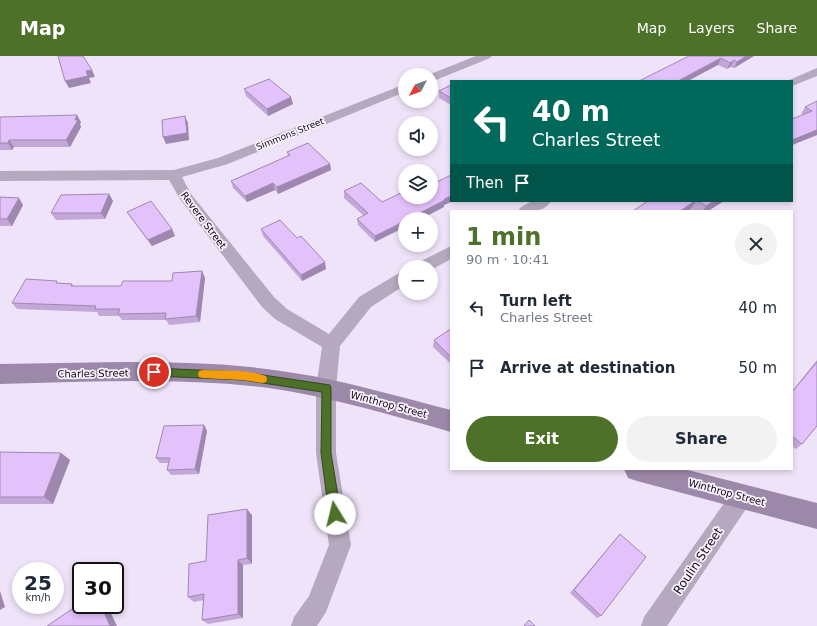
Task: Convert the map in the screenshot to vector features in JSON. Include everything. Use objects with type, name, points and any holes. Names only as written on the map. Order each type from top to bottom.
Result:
[{"type":"street","points":[[438,75],[486,56]]},
{"type":"street","points":[[793,82],[817,72]]},
{"type":"street","name":"Simmons Street","points":[[174,175],[223,161],[398,91]]},
{"type":"street","points":[[0,176],[174,175]]},
{"type":"street","name":"Revere Street","points":[[174,175],[185,196],[268,302],[281,314],[331,344]]},
{"type":"street","points":[[528,210],[542,202]]},
{"type":"street","points":[[436,260],[450,253]]},
{"type":"street","points":[[303,626],[318,604],[340,545],[326,453],[326,388],[331,344],[365,302],[398,281]]},
{"type":"street","name":"Charles Street","points":[[0,374],[169,372],[243,376],[326,388]]},
{"type":"street","name":"Winthrop Street","points":[[326,388],[450,421]]},
{"type":"street","name":"Winthrop Street","points":[[641,470],[817,516]]},
{"type":"street","name":"Roulin Street","points":[[653,626],[742,496]]},
{"type":"building","points":[[58,56],[83,56],[92,70],[86,71],[88,76],[65,81]]},
{"type":"building","points":[[689,56],[746,56],[737,62],[734,60],[730,63],[721,58],[680,80],[641,80]]},
{"type":"building","points":[[269,79],[291,97],[267,109],[244,89]]},
{"type":"building","points":[[450,86],[450,97],[439,91]]},
{"type":"building","points":[[817,101],[817,130],[793,140],[793,119],[812,111],[805,107]]},
{"type":"building","points":[[77,115],[75,120],[78,120],[66,140],[9,140],[8,143],[0,143],[0,117]]},
{"type":"building","points":[[185,116],[187,133],[163,137],[162,120]]},
{"type":"building","points":[[308,143],[330,164],[277,187],[273,183],[245,196],[231,181],[290,155],[287,152]]},
{"type":"building","points":[[450,176],[450,196],[444,199],[445,200],[438,204],[438,182]]},
{"type":"building","points":[[361,183],[382,202],[398,194],[398,204],[437,204],[422,212],[398,212],[398,224],[375,236],[357,219],[368,213],[344,191]]},
{"type":"building","points":[[109,194],[101,213],[51,213],[61,195]]},
{"type":"building","points":[[0,197],[19,198],[7,219],[0,219]]},
{"type":"building","points":[[151,201],[172,229],[148,240],[127,212]]},
{"type":"building","points":[[646,202],[694,202],[682,210],[634,210]]},
{"type":"building","points":[[700,202],[712,202],[706,206]]},
{"type":"building","points":[[280,220],[297,238],[301,236],[325,262],[301,275],[261,229]]},
{"type":"building","points":[[202,271],[196,316],[165,319],[166,313],[118,314],[120,309],[95,309],[96,306],[12,303],[26,279],[57,281],[56,283],[72,284],[71,286],[121,286],[123,281],[172,281],[173,273]]},
{"type":"building","points":[[450,330],[450,356],[434,340]]},
{"type":"building","points":[[817,362],[817,426],[802,444],[793,437],[793,391]]},
{"type":"building","points":[[204,425],[195,469],[167,470],[170,458],[156,458],[164,426]]},
{"type":"building","points":[[0,452],[61,453],[44,497],[0,497]]},
{"type":"building","points":[[247,509],[247,558],[238,560],[238,614],[202,620],[204,594],[188,597],[189,564],[206,561],[208,515]]},
{"type":"building","points":[[620,534],[646,557],[601,616],[574,590]]},
{"type":"building","points":[[72,609],[72,614],[105,614],[110,626],[47,626]]},
{"type":"building","points":[[529,620],[535,626],[524,626]]},
{"type":"slow traffic","points":[[203,374],[243,376],[263,379]]},
{"type":"route","points":[[154,372],[243,376],[326,388],[326,453],[335,514]]}]
